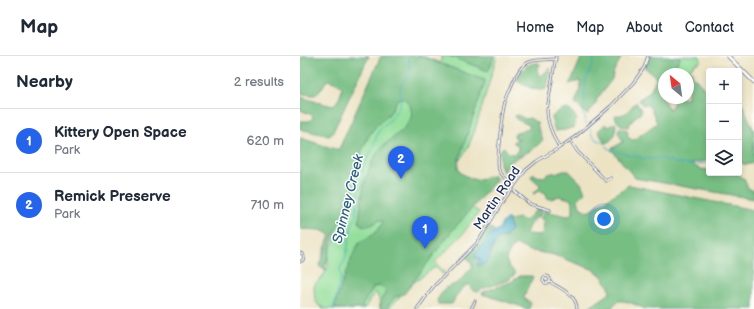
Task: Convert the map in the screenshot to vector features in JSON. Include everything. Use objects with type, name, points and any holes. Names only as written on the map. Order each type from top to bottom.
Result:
[{"type":"main road","points":[[728,56],[754,82]]},
{"type":"street","points":[[556,56],[547,117],[559,148]]},
{"type":"street","name":"Martin Road","points":[[417,309],[433,287],[475,245],[521,176],[532,165],[559,148],[608,110],[630,88],[644,68],[648,56]]},
{"type":"street","points":[[514,185],[502,174],[498,163],[505,102],[519,71],[523,66],[528,62],[556,59]]},
{"type":"street","points":[[570,140],[577,151],[606,181],[611,178]]},
{"type":"street","points":[[512,189],[530,204],[550,210]]},
{"type":"street","points":[[300,253],[303,254],[304,257],[300,262]]},
{"type":"street","points":[[550,282],[572,296],[576,302],[577,309]]},
{"type":"street","points":[[471,309],[475,301]]},
{"type":"green space","points":[[302,56],[369,56],[332,134],[329,136],[300,129],[300,121],[310,121],[313,117],[312,115],[300,110],[300,97],[333,106],[337,102],[342,87],[337,83],[328,80],[321,90],[314,95],[300,93],[300,62]]},
{"type":"green space","points":[[381,56],[420,56],[485,80],[458,162],[458,168],[461,173],[472,179],[477,180],[494,176],[497,179],[451,232],[404,294],[395,297],[386,309],[380,309],[380,306],[387,291],[378,286],[374,287],[363,304],[362,306],[364,309],[335,309],[345,275],[357,247],[361,241],[375,233],[383,223],[380,220],[365,226],[360,224],[359,221],[363,191],[368,172],[372,162],[383,146],[402,131],[408,124],[412,114],[411,108],[408,102],[403,98],[398,99],[390,113],[375,127],[368,137],[361,153],[353,193],[333,236],[325,267],[327,270],[319,266],[330,235],[321,230],[300,229],[300,138],[339,149]]},
{"type":"green space","points":[[407,56],[422,56],[440,63],[442,56],[497,56],[474,133],[467,149],[457,164],[447,190],[479,212],[461,236],[435,262],[445,273],[443,274],[435,267],[409,286],[389,309],[381,309],[379,298],[375,292],[364,309],[323,309],[324,308],[319,306],[315,300],[314,288],[315,284],[323,276],[328,267],[328,255],[334,241],[342,213],[354,198],[355,163]]},
{"type":"green space","points":[[449,56],[494,56],[488,71]]},
{"type":"green space","points":[[582,56],[622,56],[614,71],[612,79],[587,115],[575,103],[580,90],[580,81],[569,84]]},
{"type":"green space","points":[[650,56],[679,56],[680,58],[674,68],[658,68],[658,104],[666,104],[668,109],[671,108],[673,104],[694,104],[694,77],[706,91],[706,161],[693,163],[692,165],[706,170],[706,176],[740,176],[744,179],[748,188],[754,191],[754,199],[635,178],[611,149],[623,142],[618,132],[619,128],[627,130],[627,136],[634,140],[657,123],[650,107],[643,105],[639,100],[649,93],[656,79],[654,75],[645,68]]},
{"type":"green space","points":[[679,56],[700,56],[701,61],[691,68],[674,68],[680,58]]},
{"type":"green space","points":[[539,63],[540,66],[537,68],[538,73],[541,76],[550,68],[550,76],[546,89],[535,89],[517,81],[528,65]]},
{"type":"green space","points":[[636,102],[641,110],[641,113],[635,117],[628,127],[621,125],[615,116],[624,114]]},
{"type":"green space","points":[[742,103],[754,131],[754,163],[743,164]]},
{"type":"green space","points":[[563,109],[570,110],[577,120],[574,127],[555,131],[552,117]]},
{"type":"green space","points":[[518,115],[525,119],[530,118],[537,123],[543,140],[532,150],[510,162],[504,173],[500,162],[501,149],[504,147],[508,153],[514,154],[518,150],[518,146],[513,142],[520,139],[515,138],[514,135],[516,132],[530,128],[529,125],[516,119],[515,116]]},
{"type":"green space","points":[[615,123],[614,136],[605,143],[598,131],[605,124],[608,127]]},
{"type":"green space","points":[[569,171],[581,183],[585,193],[578,200],[580,207],[588,212],[629,185],[754,210],[754,309],[644,309],[640,306],[619,301],[611,309],[587,309],[609,294],[609,287],[601,275],[592,269],[554,255],[527,250],[518,245],[512,248],[506,259],[508,265],[515,273],[509,280],[482,289],[478,292],[473,291],[468,284],[458,293],[452,304],[438,304],[437,300],[445,288],[458,283],[473,266],[466,256],[476,246],[488,229],[493,229],[494,233],[486,240],[484,245],[475,253],[474,256],[475,258],[478,257],[478,259],[481,259],[480,266],[489,259],[494,245],[499,238],[506,237],[507,233],[510,231],[511,227],[508,219],[511,221],[517,218],[526,221],[537,209],[542,209],[539,217],[532,221],[529,225],[526,233],[542,235],[544,223],[543,219],[541,219],[543,212],[545,211],[567,216],[573,213],[573,204],[570,199],[559,196],[551,199],[547,198],[546,193],[539,191],[533,194],[540,188],[540,185],[531,177],[532,174],[544,177],[551,173]]},
{"type":"green space","points":[[520,276],[533,277],[524,296],[524,298],[531,303],[529,309],[524,309],[520,306],[482,294],[483,292],[511,282]]},
{"type":"water","points":[[506,219],[508,219],[511,230],[507,233],[506,237],[499,238],[495,242],[489,260],[478,266],[477,264],[481,259],[478,260],[478,257],[476,259],[474,257],[476,252],[479,251],[480,247],[484,245],[486,240],[494,232],[499,229]]},
{"type":"waterway","name":"Spinney Creek","points":[[333,309],[341,278],[340,268],[345,260],[352,225],[356,216],[358,193],[362,186],[364,166],[372,150],[378,132],[390,120],[400,105],[401,86],[410,74],[408,56]]},
{"type":"waterway","points":[[586,124],[585,117],[583,115],[584,97],[586,80],[594,56]]},
{"type":"waterway","points":[[590,129],[595,139],[603,142],[610,150],[637,156],[643,159],[660,158],[676,163],[691,165],[706,163]]},
{"type":"place","name":"Remick Preserve","points":[[401,179]]},
{"type":"place","name":"Kittery Open Space","points":[[425,249]]}]
